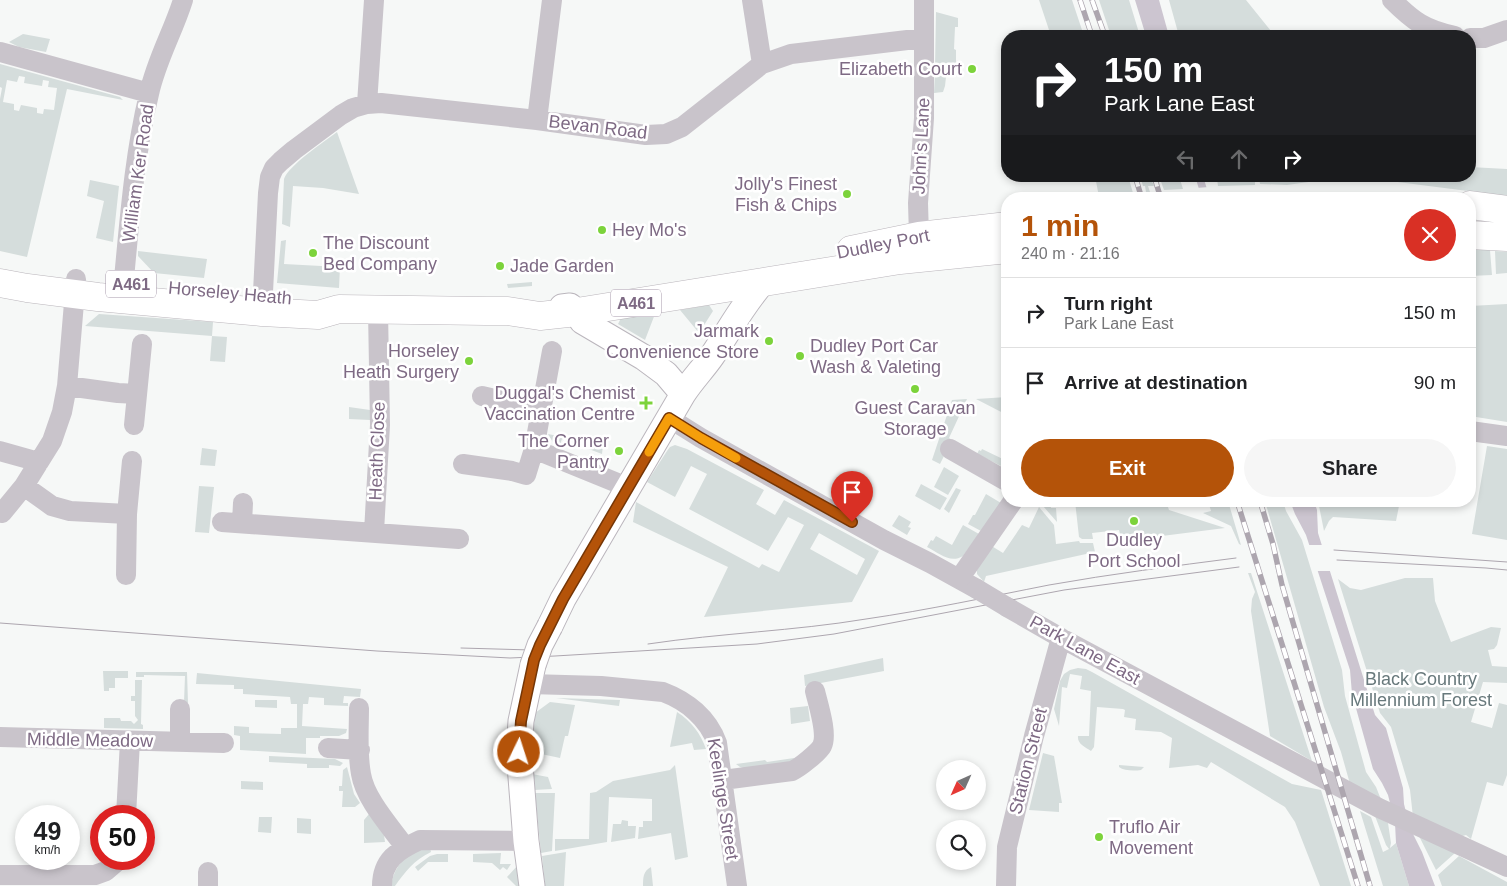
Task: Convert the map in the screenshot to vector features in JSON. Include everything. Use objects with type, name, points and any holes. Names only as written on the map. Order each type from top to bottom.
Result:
[{"type":"highway","points":[[1476,206],[1507,210]]},
{"type":"highway","name":"Dudley Port","points":[[754,277],[918,236],[1001,227]]},
{"type":"highway","points":[[1476,235],[1507,237]]},
{"type":"highway","name":"Dudley Port","points":[[754,277],[1001,250]]},
{"type":"highway","name":"Horseley Heath","points":[[0,267],[36,274],[75,287]]},
{"type":"highway","name":"Horseley Heath","points":[[519,308],[540,316],[577,312],[754,277]]},
{"type":"highway","name":"Horseley Heath","points":[[0,283],[75,287],[263,304],[298,314],[318,314],[339,309],[519,308],[754,277]]},
{"type":"highway","name":"Horseley Heath","points":[[123,291],[164,303],[263,304],[322,301],[339,309]]},
{"type":"main road","points":[[532,886],[526,841],[519,752],[521,721],[531,674],[540,645],[563,599],[687,387],[710,358],[751,295],[754,277]]},
{"type":"main road","points":[[577,312],[582,321],[643,357],[687,387]]},
{"type":"street","name":"William Ker Road","points":[[123,291],[135,163],[149,93],[182,0]]},
{"type":"street","points":[[263,304],[270,177],[274,168],[294,150],[341,115],[353,108],[366,104],[374,0]]},
{"type":"street","points":[[537,120],[552,0]]},
{"type":"street","points":[[752,0],[762,64]]},
{"type":"street","name":"John's Lane","points":[[918,236],[918,203],[924,118],[924,0]]},
{"type":"street","points":[[1392,0],[1414,20],[1433,30]]},
{"type":"street","points":[[1476,38],[1484,38],[1507,30]]},
{"type":"street","name":"Bevan Road","points":[[366,104],[381,103],[646,134],[666,134],[682,128],[762,64],[791,54],[924,38]]},
{"type":"street","points":[[0,52],[149,93]]},
{"type":"street","points":[[918,236],[920,242],[924,245],[946,244],[967,252]]},
{"type":"street","points":[[2,513],[24,486],[52,441],[62,412],[67,386],[75,287]]},
{"type":"street","name":"Heath Close","points":[[374,532],[380,426],[378,310]]},
{"type":"street","points":[[134,425],[142,344]]},
{"type":"street","points":[[463,464],[526,475],[534,449],[552,351]]},
{"type":"street","points":[[67,386],[136,394]]},
{"type":"street","points":[[482,396],[541,410]]},
{"type":"street","name":"Park Lane East","points":[[669,418],[701,438],[884,540],[959,578],[1061,638],[1379,808],[1507,867]]},
{"type":"street","points":[[1476,432],[1507,436]]},
{"type":"street","points":[[534,449],[615,482],[627,489]]},
{"type":"street","points":[[950,449],[1001,478]]},
{"type":"street","points":[[0,451],[39,462]]},
{"type":"street","points":[[126,575],[127,514],[132,461]]},
{"type":"street","points":[[24,486],[52,506],[70,511],[127,514]]},
{"type":"street","points":[[242,524],[243,503]]},
{"type":"street","points":[[959,578],[1009,507]]},
{"type":"street","points":[[222,522],[460,539]]},
{"type":"street","name":"Station Street","points":[[1006,886],[1007,847],[1034,736],[1061,638]]},
{"type":"street","name":"Keelinge Street","points":[[531,674],[601,686],[663,692],[672,695],[691,707],[713,731],[717,743],[742,886]]},
{"type":"street","points":[[723,780],[792,771],[830,746],[824,734],[815,691]]},
{"type":"street","points":[[359,708],[361,775],[366,790],[405,846]]},
{"type":"street","points":[[180,709],[180,742]]},
{"type":"street","name":"Middle Meadow","points":[[0,737],[224,743]]},
{"type":"street","points":[[127,805],[130,741]]},
{"type":"street","points":[[328,748],[360,750]]},
{"type":"street","points":[[382,886],[385,868],[394,854],[405,846],[420,840],[526,841]]},
{"type":"street","points":[[0,875],[95,875],[114,872]]},
{"type":"green space","points":[[1039,0],[1072,0],[1082,30],[1049,30]]},
{"type":"green space","points":[[1099,0],[1129,0],[1138,30],[1109,30]]},
{"type":"green space","points":[[1169,0],[1246,0],[1270,30],[1177,30]]},
{"type":"green space","points":[[936,12],[958,18],[958,27],[955,27],[954,49],[956,50],[956,64],[938,68],[935,68]]},
{"type":"green space","points":[[23,34],[50,39],[46,52],[19,47],[9,42]]},
{"type":"green space","points":[[0,64],[120,97],[123,100],[67,89],[27,257],[0,251],[0,99],[2,88],[0,87]],"holes":[[[19,76],[25,77],[24,83],[42,86],[43,80],[49,81],[48,87],[57,88],[54,110],[44,109],[43,114],[37,113],[37,108],[21,105],[19,111],[14,110],[14,104],[3,102],[7,80],[17,82]]]},
{"type":"green space","points":[[949,66],[953,66],[952,77],[946,77],[943,92],[934,93],[935,71],[940,72]]},
{"type":"green space","points":[[337,132],[359,194],[323,188],[293,186],[290,227],[282,224],[284,179],[287,173]]},
{"type":"green space","points":[[1476,167],[1507,169],[1507,196],[1397,182],[1476,182]]},
{"type":"green space","points":[[90,180],[119,186],[113,242],[96,238],[104,201],[87,196]]},
{"type":"green space","points":[[1096,182],[1130,182],[1133,192],[1098,192]]},
{"type":"green space","points":[[1142,182],[1152,182],[1154,186],[1148,186],[1150,192],[1146,192],[1145,186],[1143,186]]},
{"type":"green space","points":[[1161,182],[1181,182],[1183,189],[1164,190]]},
{"type":"green space","points":[[1217,182],[1255,182],[1255,185],[1218,186]]},
{"type":"green space","points":[[1260,182],[1309,182],[1287,185],[1260,184]]},
{"type":"green space","points":[[286,240],[284,264],[340,267],[339,288],[277,283],[281,241]]},
{"type":"green space","points":[[1476,249],[1490,250],[1492,275],[1476,276]]},
{"type":"green space","points":[[138,251],[207,259],[204,278],[154,273],[138,256]]},
{"type":"green space","points":[[1495,251],[1507,252],[1507,273],[1496,274]]},
{"type":"green space","points":[[532,282],[532,286],[508,288],[507,284]]},
{"type":"green space","points":[[1507,304],[1507,422],[1476,417],[1476,306]]},
{"type":"green space","points":[[709,305],[713,311],[699,333],[680,310]]},
{"type":"green space","points":[[99,314],[213,322],[212,336],[85,326]]},
{"type":"green space","points":[[655,314],[645,340],[618,324],[621,318]]},
{"type":"green space","points":[[212,336],[227,337],[225,362],[210,361]]},
{"type":"green space","points":[[1001,397],[1001,412],[976,399]]},
{"type":"green space","points":[[967,399],[949,438],[952,440],[940,464],[932,460],[952,400]]},
{"type":"green space","points":[[349,407],[370,410],[370,420],[349,419]]},
{"type":"green space","points":[[548,434],[603,445],[602,454],[562,439],[559,447],[554,444]]},
{"type":"green space","points":[[675,445],[687,449],[764,490],[756,504],[775,515],[784,500],[879,551],[852,602],[704,617],[728,567],[633,522],[636,502],[759,568],[762,564],[779,572],[804,525],[788,517],[768,551],[689,509],[707,474],[691,466],[675,497],[647,482],[670,447]],"holes":[[[819,533],[865,559],[857,575],[810,549]]]},
{"type":"green space","points":[[1487,446],[1507,449],[1507,540],[1472,534]]},
{"type":"green space","points":[[202,448],[217,450],[215,466],[200,465]]},
{"type":"green space","points":[[982,449],[1001,458],[1001,466],[977,454],[979,450],[981,451]]},
{"type":"green space","points":[[944,467],[959,476],[948,495],[934,487]]},
{"type":"green space","points":[[921,484],[947,498],[940,510],[915,496]]},
{"type":"green space","points":[[199,486],[214,487],[209,533],[195,532]]},
{"type":"green space","points":[[956,488],[961,490],[949,513],[944,509]]},
{"type":"green space","points":[[986,494],[1001,503],[981,531],[968,524]]},
{"type":"green space","points":[[1039,507],[1054,525],[1056,544],[1079,541],[1080,543],[1093,543],[1095,552],[986,576],[984,582],[977,574],[977,570],[990,545],[1003,553],[1022,525],[1029,528]]},
{"type":"green space","points":[[1044,507],[1056,508],[1057,522]]},
{"type":"green space","points":[[1076,507],[1168,507],[1169,510],[1225,528],[1154,537],[1123,546],[1119,530],[1092,533],[1093,539],[1082,539],[1079,537]]},
{"type":"green space","points":[[1210,507],[1230,507],[1241,545],[1231,526],[1203,513],[1211,511]]},
{"type":"green space","points":[[1267,507],[1285,507],[1302,540],[1342,670],[1345,696],[1366,772],[1376,787],[1382,802],[1350,784],[1341,752],[1324,707]]},
{"type":"green space","points":[[1319,507],[1399,507],[1396,521],[1333,517],[1324,531]]},
{"type":"green space","points":[[899,515],[911,522],[908,527],[911,528],[907,535],[892,526]]},
{"type":"green space","points":[[963,525],[979,534],[963,556],[954,559],[949,558],[927,547],[936,536],[952,545]]},
{"type":"green space","name":"Black Country Millennium Forest","points":[[1248,573],[1251,573],[1312,761],[1270,736],[1251,611],[1255,592]]},
{"type":"green space","name":"Black Country Millennium Forest","points":[[1405,578],[1433,578],[1435,601],[1451,642],[1491,627],[1501,628],[1497,645],[1494,649],[1488,650],[1492,666],[1507,667],[1507,683],[1483,682],[1471,722],[1492,728],[1499,703],[1507,705],[1507,775],[1503,786],[1487,782],[1471,839],[1466,835],[1459,837],[1413,817],[1410,790],[1391,727],[1380,713],[1338,579],[1350,588],[1361,590]]},
{"type":"green space","points":[[883,658],[884,671],[805,686],[804,675]]},
{"type":"green space","points":[[1078,668],[1092,672],[1292,784],[1321,790],[1351,886],[1320,886],[1295,822],[1285,807],[1211,762],[1207,768],[1198,765],[1169,768],[1172,738],[1161,732],[1135,730],[1136,719],[1124,717],[1125,710],[1097,707],[1094,747],[1091,751],[1082,745],[1078,736],[1089,736],[1091,691],[1080,689],[1082,676],[1070,674],[1067,688],[1062,687],[1059,726],[1054,709],[1060,681],[1064,674]]},
{"type":"green space","points":[[103,671],[128,671],[128,678],[115,678],[115,688],[109,688],[109,691],[104,691]]},
{"type":"green space","points":[[136,672],[187,672],[188,703],[184,702],[185,676],[144,675],[144,677],[136,677]]},
{"type":"green space","points":[[197,673],[361,689],[360,697],[344,696],[343,703],[348,703],[348,706],[324,705],[324,698],[309,697],[308,704],[303,704],[302,726],[347,729],[346,733],[339,736],[306,738],[306,754],[240,750],[240,736],[234,735],[234,726],[249,727],[249,733],[281,734],[281,728],[297,728],[297,704],[291,704],[290,697],[243,694],[243,689],[234,689],[234,685],[196,684]]},
{"type":"green space","points":[[135,680],[142,680],[141,724],[143,729],[104,728],[104,718],[120,718],[121,721],[131,721],[134,724],[138,720],[135,716],[135,701],[131,701],[131,696],[135,696]]},
{"type":"green space","points":[[556,698],[620,700],[619,706]]},
{"type":"green space","points":[[255,700],[277,700],[277,708],[255,707]]},
{"type":"green space","points":[[550,702],[575,705],[568,736],[565,736],[560,758],[532,752],[535,713]]},
{"type":"green space","points":[[808,706],[810,721],[791,724],[790,708]]},
{"type":"green space","points":[[677,712],[695,728],[706,749],[694,750],[692,743],[670,747]]},
{"type":"green space","points":[[1043,753],[1054,756],[1062,803],[1059,803],[1059,812],[1029,810]]},
{"type":"green space","points":[[269,756],[335,759],[343,763],[340,766],[329,765],[329,768],[307,768],[307,764],[269,762]]},
{"type":"green space","points":[[794,758],[794,762],[747,769],[736,764],[765,760],[767,762]]},
{"type":"green space","points":[[675,765],[688,857],[675,860],[671,833],[638,839],[639,827],[643,827],[643,821],[652,821],[652,799],[609,797],[607,842],[555,851],[555,839],[589,839],[590,793],[596,792],[613,781],[670,770]]},
{"type":"green space","points":[[1119,765],[1144,767],[1141,770],[1129,770],[1119,767]]},
{"type":"green space","points":[[347,767],[354,794],[360,803],[355,807],[342,807],[343,791],[339,791],[339,786],[342,786],[343,770]]},
{"type":"green space","points":[[532,774],[548,777],[552,789],[534,790]]},
{"type":"green space","points":[[241,781],[263,782],[263,790],[241,789]]},
{"type":"green space","points":[[535,793],[555,793],[552,851],[541,853]]},
{"type":"green space","points":[[1360,811],[1371,817],[1383,852],[1389,849],[1375,816],[1388,823],[1390,848],[1396,843],[1409,886],[1383,886]]},
{"type":"green space","points":[[369,814],[384,835],[385,842],[364,843],[364,820]]},
{"type":"green space","points":[[259,817],[272,817],[271,833],[258,832]]},
{"type":"green space","points":[[297,818],[311,819],[311,834],[297,833]]},
{"type":"green space","points":[[622,820],[628,821],[628,826],[636,826],[635,838],[611,842],[613,824],[621,824]]},
{"type":"green space","points":[[1417,832],[1455,853],[1436,870]]},
{"type":"green space","points":[[430,848],[431,852],[406,871],[395,886],[391,886],[395,871],[405,858],[417,850]]},
{"type":"green space","points":[[566,852],[564,886],[545,886],[542,856]]},
{"type":"green space","points":[[501,853],[500,864],[511,864],[507,870],[503,867],[500,870],[492,863],[473,862],[473,854]]},
{"type":"green space","points":[[448,854],[448,862],[428,862],[418,871],[415,867],[430,856]]},
{"type":"green space","points":[[1459,856],[1507,882],[1507,886],[1442,886],[1438,875]]},
{"type":"green space","points":[[518,865],[520,886],[516,886],[507,877]]},
{"type":"green space","points":[[651,867],[653,886],[643,886],[645,873]]},
{"type":"shaded area","points":[[1135,0],[1159,0],[1167,30],[1144,30]]},
{"type":"shaded area","points":[[1197,182],[1205,182],[1208,192],[1200,192]]},
{"type":"shaded area","points":[[1292,507],[1316,507],[1318,533],[1375,715],[1386,728],[1403,788],[1404,804],[1409,824],[1435,886],[1409,886],[1396,843],[1395,823],[1388,795],[1373,769],[1352,694],[1350,670],[1306,535]]},
{"type":"pier","points":[[1209,187],[1210,192],[1197,192],[1196,188]]},
{"type":"pier","points":[[1307,545],[1325,545],[1333,571],[1315,571]]},
{"type":"tram line","points":[[1334,550],[1507,562]]},
{"type":"tram line","points":[[648,644],[839,623],[912,612],[1072,581],[1236,558]]},
{"type":"tram line","points":[[1337,560],[1507,570]]},
{"type":"tram line","points":[[0,623],[377,651],[510,658],[555,656],[757,644],[834,634],[1064,590],[1239,567]]},
{"type":"tram line","points":[[461,648],[531,650]]},
{"type":"railway","points":[[1080,0],[1090,30]]},
{"type":"railway","points":[[1092,0],[1103,30]]},
{"type":"railway","points":[[1137,182],[1140,192]]},
{"type":"railway","points":[[1156,182],[1159,192]]},
{"type":"railway","points":[[1239,507],[1358,886]]},
{"type":"railway","points":[[1262,507],[1273,544],[1282,585],[1370,886]]},
{"type":"slow traffic","points":[[649,452],[669,418],[736,458]]},
{"type":"place","name":"Elizabeth Court","points":[[972,69]]},
{"type":"place","name":"Jolly's Finest Fish & Chips","points":[[847,194]]},
{"type":"place","name":"Hey Mo's","points":[[602,230]]},
{"type":"place","name":"The Discount Bed Company","points":[[313,253]]},
{"type":"place","name":"Jade Garden","points":[[500,266]]},
{"type":"place","name":"Jarmark Convenience Store","points":[[769,341]]},
{"type":"place","name":"Dudley Port Car Wash & Valeting","points":[[800,356]]},
{"type":"place","name":"Horseley Heath Surgery","points":[[469,361]]},
{"type":"place","name":"Guest Caravan Storage","points":[[915,389]]},
{"type":"place","name":"Duggal's Chemist Vaccination Centre","points":[[646,403]]},
{"type":"place","name":"The Corner Pantry","points":[[619,451]]},
{"type":"place","name":"Dudley Port School","points":[[1134,521]]},
{"type":"place","name":"Truflo Air Movement","points":[[1099,837]]},
{"type":"route","points":[[519,752],[521,721],[534,660],[540,645],[563,599],[669,418],[701,438],[852,522]]}]
